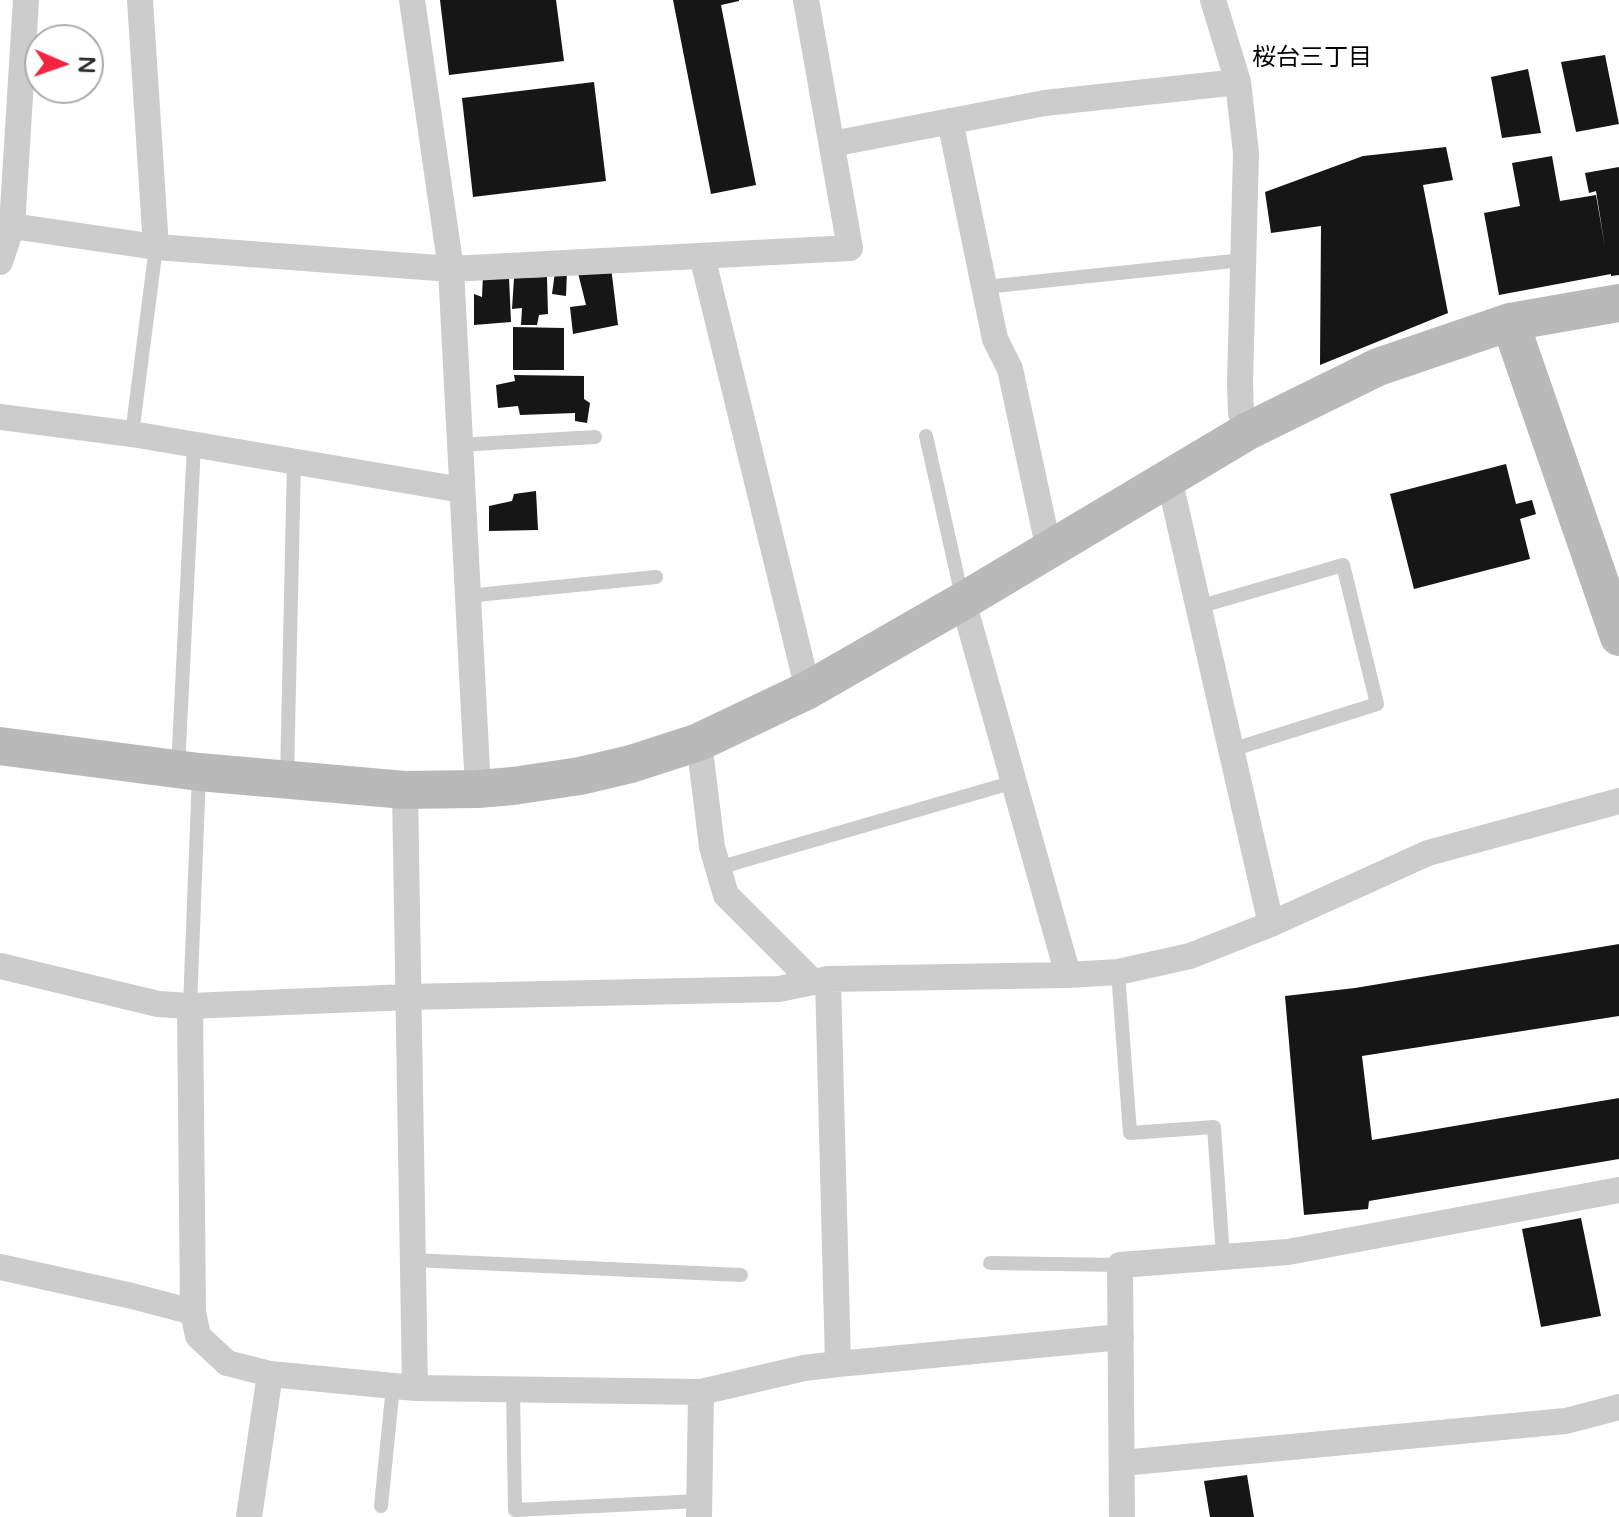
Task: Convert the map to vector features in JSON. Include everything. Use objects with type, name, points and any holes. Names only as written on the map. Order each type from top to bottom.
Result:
[{"type":"street","points":[[0,262],[12,226],[8,152],[26,0]]},
{"type":"street","points":[[140,0],[156,247]]},
{"type":"street","points":[[412,0],[451,269],[478,789]]},
{"type":"street","points":[[12,226],[156,247],[451,269],[850,248],[806,0]]},
{"type":"street","points":[[1213,0],[1238,82],[1246,153],[1241,413],[1248,431]]},
{"type":"street","points":[[832,144],[1045,103],[1238,82]]},
{"type":"street","points":[[950,121],[995,339],[1010,369],[1049,550]]},
{"type":"street","points":[[702,256],[808,690]]},
{"type":"street","points":[[0,746],[188,771],[405,790],[478,789],[580,776],[631,764],[699,742],[808,690],[1248,431],[1378,367],[1510,322],[1619,303]]},
{"type":"street","points":[[1510,322],[1619,637]]},
{"type":"street","points":[[0,417],[132,434],[462,490]]},
{"type":"street","points":[[1169,478],[1271,924]]},
{"type":"street","points":[[963,601],[1068,975]]},
{"type":"street","points":[[699,742],[712,847],[726,895],[821,980],[838,1364]]},
{"type":"street","points":[[404,1387],[412,1260],[405,790]]},
{"type":"street","points":[[0,966],[158,1004],[190,1006],[408,997],[779,989],[821,980],[1118,972],[1190,956],[1271,924],[1428,853],[1619,801]]},
{"type":"street","points":[[190,1006],[193,1312],[198,1336],[227,1363],[270,1374],[404,1387],[701,1392],[804,1368],[1121,1337]]},
{"type":"street","points":[[1122,1517],[1120,1265],[1288,1252],[1619,1190]]},
{"type":"street","points":[[0,1267],[193,1312]]},
{"type":"street","points":[[249,1517],[270,1374]]},
{"type":"street","points":[[699,1509],[701,1392]]},
{"type":"street","points":[[1122,1463],[1566,1421],[1619,1407]]},
{"type":"lane","points":[[132,434],[156,247]]},
{"type":"lane","points":[[985,287],[1243,260]]},
{"type":"lane","points":[[926,436],[963,601]]},
{"type":"lane","points":[[459,445],[595,437]]},
{"type":"lane","points":[[190,1006],[188,771],[194,445]]},
{"type":"lane","points":[[287,780],[294,461]]},
{"type":"lane","points":[[1198,607],[1343,565],[1377,704],[1231,750]]},
{"type":"lane","points":[[467,596],[656,577]]},
{"type":"lane","points":[[718,868],[1014,782]]},
{"type":"lane","points":[[1118,972],[1130,1133],[1214,1127],[1223,1257]]},
{"type":"lane","points":[[412,1260],[741,1275]]},
{"type":"lane","points":[[990,1263],[1120,1265]]},
{"type":"lane","points":[[381,1506],[404,1387]]},
{"type":"lane","points":[[513,1391],[515,1510],[699,1509]]},
{"type":"building","points":[[440,0],[556,0],[564,61],[449,75]]},
{"type":"building","points":[[673,0],[739,0],[721,5],[756,185],[711,194]]},
{"type":"building","points":[[1605,55],[1619,124],[1576,132],[1561,62]]},
{"type":"building","points":[[1528,69],[1541,133],[1502,138],[1491,77]]},
{"type":"building","points":[[594,82],[606,181],[473,197],[462,98]]},
{"type":"building","points":[[1446,147],[1453,180],[1423,185],[1448,313],[1320,365],[1321,226],[1271,233],[1265,192],[1363,156]]},
{"type":"building","points":[[1552,156],[1560,201],[1596,195],[1605,247],[1596,191],[1589,193],[1585,173],[1619,167],[1619,275],[1499,295],[1484,213],[1520,206],[1512,163]]},
{"type":"building","points":[[611,267],[618,325],[573,334],[570,307],[586,305],[578,273]]},
{"type":"building","points":[[567,271],[566,296],[552,294],[555,272]]},
{"type":"building","points":[[483,274],[509,277],[511,322],[474,325],[474,294],[482,297]]},
{"type":"building","points":[[547,277],[548,314],[539,315],[537,325],[521,325],[522,308],[512,309],[514,278]]},
{"type":"building","points":[[513,327],[564,328],[564,370],[513,370]]},
{"type":"building","points":[[514,375],[584,376],[584,399],[590,403],[587,423],[575,421],[575,413],[520,415],[518,406],[498,408],[496,385],[515,381]]},
{"type":"building","points":[[1506,464],[1516,504],[1532,500],[1536,514],[1520,519],[1530,559],[1414,589],[1390,494]]},
{"type":"building","points":[[536,491],[538,530],[489,531],[489,506],[512,501],[514,494]]},
{"type":"building","points":[[1619,944],[1619,1016],[1362,1056],[1372,1140],[1619,1098],[1619,1159],[1369,1201],[1368,1209],[1304,1215],[1285,996],[1355,988]]},
{"type":"building","points":[[1581,1218],[1601,1316],[1541,1327],[1522,1229]]},
{"type":"building","points":[[1247,1475],[1254,1517],[1210,1517],[1204,1481]]},
{"type":"district","name":"桜台三丁目","points":[[1312,59]]}]
